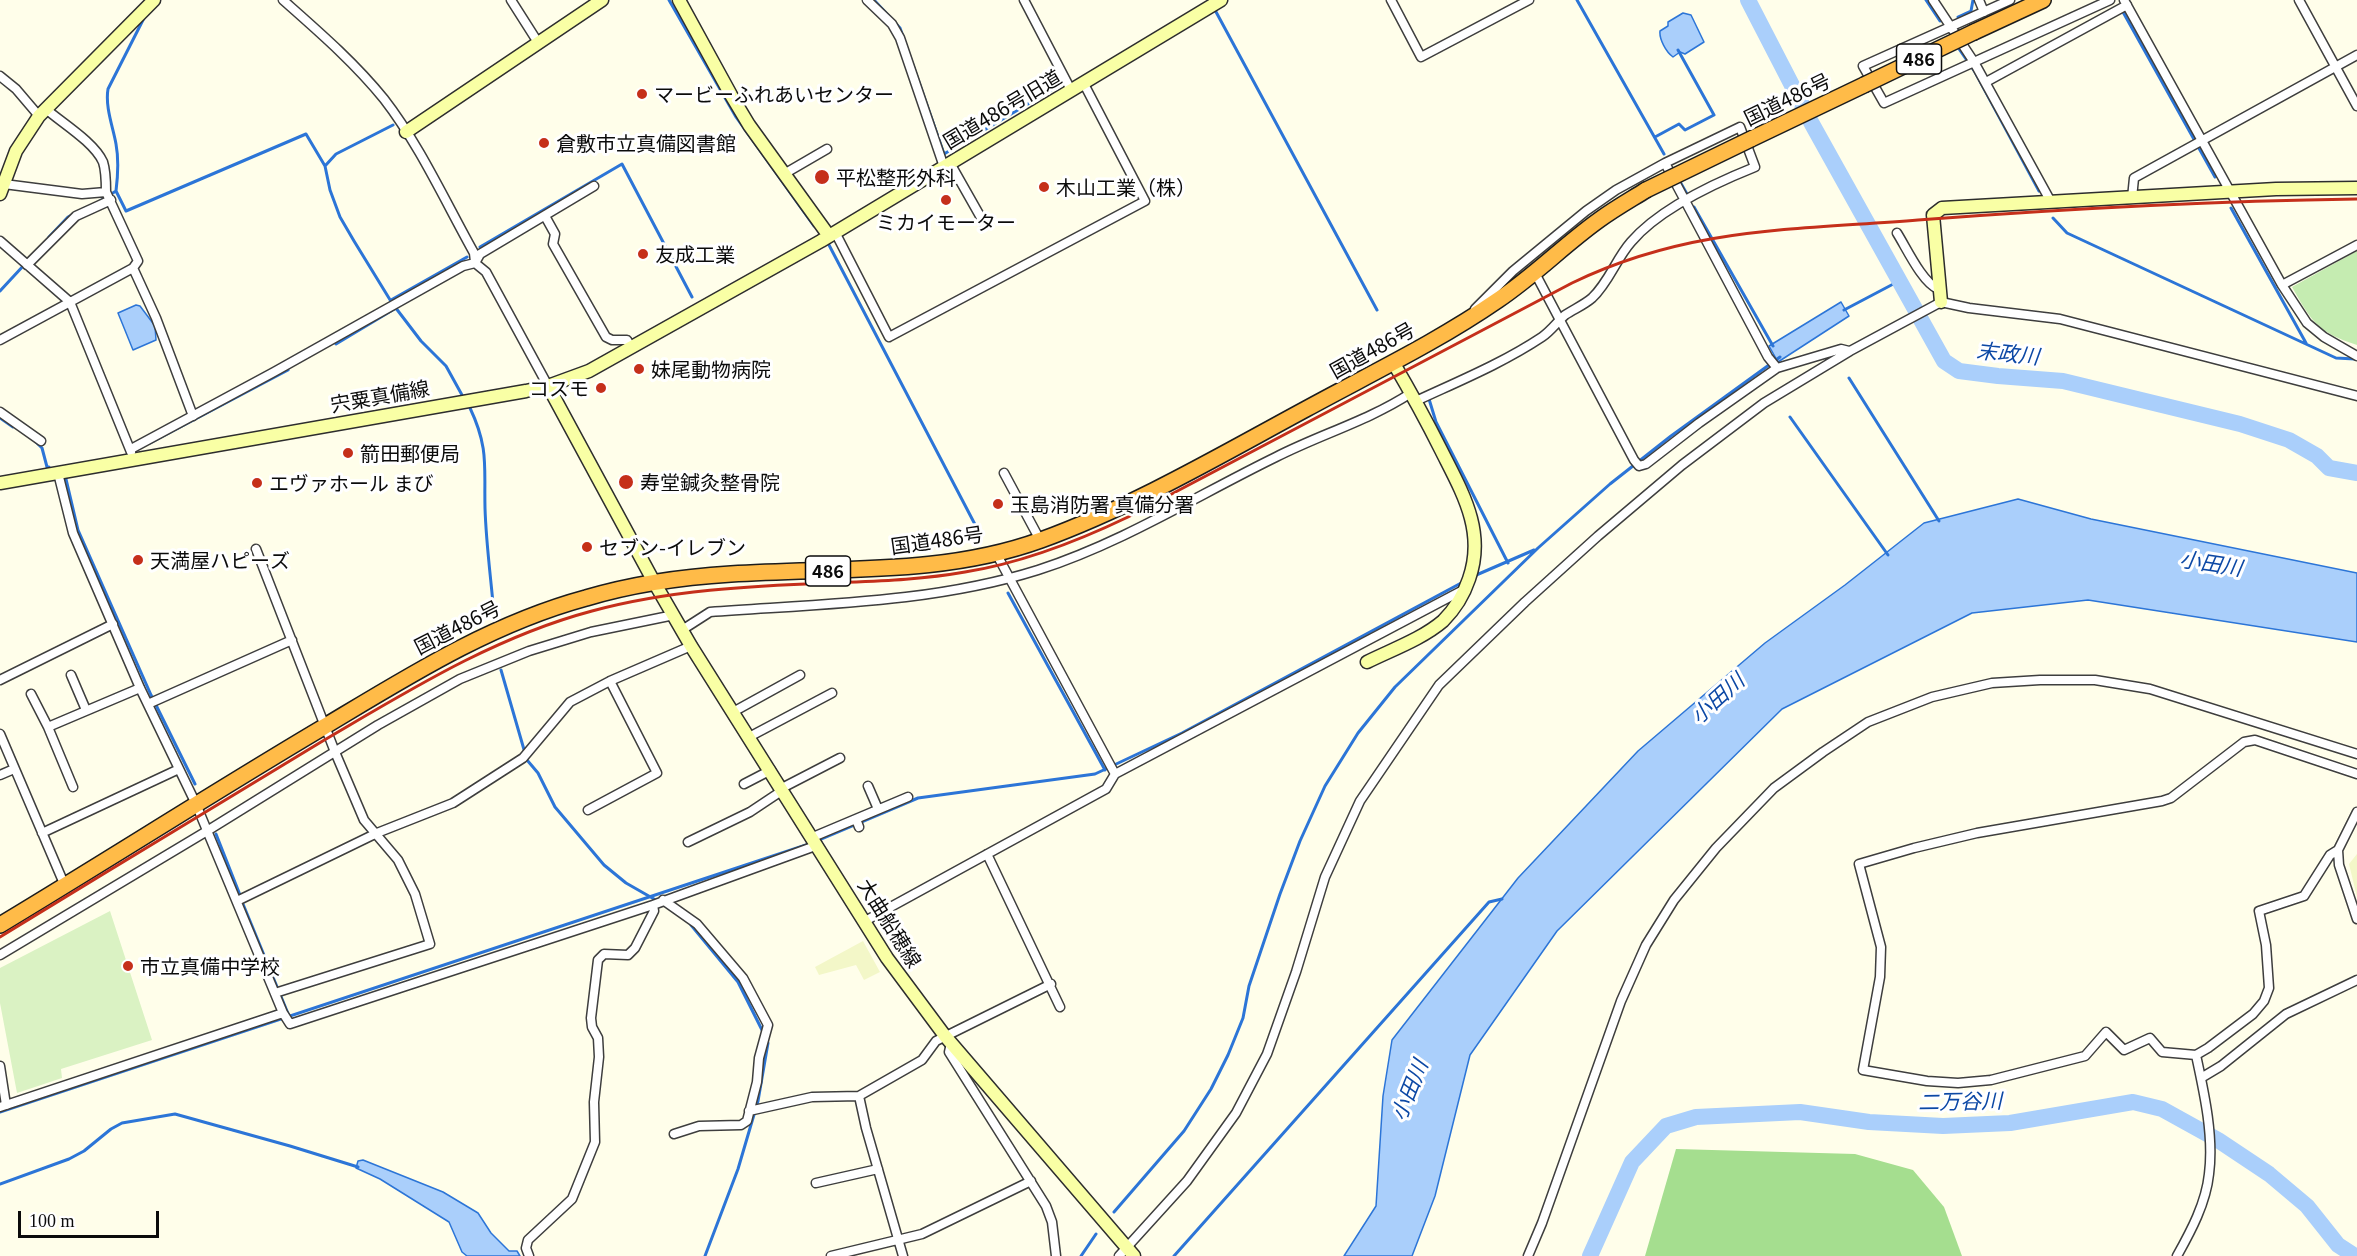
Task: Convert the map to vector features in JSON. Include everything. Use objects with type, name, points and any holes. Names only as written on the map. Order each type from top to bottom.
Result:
[{"type":"highway","name":"国道486号","points":[[0,925],[432,662],[519,620],[585,598],[654,582],[733,573],[883,569],[959,561],[1040,540],[1163,487],[1461,325],[1535,273],[1596,221],[1646,190],[2043,0]]},
{"type":"street","points":[[106,192],[82,194],[2,189],[16,152],[42,112],[154,0]]},
{"type":"street","points":[[283,0],[340,50],[384,99],[406,132],[474,253],[475,263],[486,272],[654,582]]},
{"type":"street","points":[[511,0],[539,44]]},
{"type":"street","points":[[406,132],[602,0]]},
{"type":"street","points":[[679,0],[731,95],[784,174],[832,234],[889,337],[1145,201],[1083,82]]},
{"type":"street","points":[[867,0],[892,24],[900,38],[947,165],[984,223]]},
{"type":"street","points":[[1024,0],[1071,90]]},
{"type":"street","name":"国道486号旧道","points":[[548,386],[575,377],[832,234],[1071,90],[1206,4],[1221,0]]},
{"type":"street","points":[[1391,0],[1421,57],[1529,0]]},
{"type":"street","points":[[1933,0],[1951,27],[1970,64],[1986,82],[2051,202]]},
{"type":"street","points":[[1980,0],[1984,12]]},
{"type":"street","points":[[2010,0],[1863,66],[1884,103],[2110,0]]},
{"type":"street","points":[[2299,0],[2357,106]]},
{"type":"street","points":[[1986,82],[2125,3],[2198,142],[2231,192],[2282,285],[2307,323],[2324,337],[2357,357]]},
{"type":"street","points":[[2132,198],[2134,178],[2357,55]]},
{"type":"street","points":[[0,76],[42,112],[79,135],[98,155],[104,170],[106,192],[138,261],[133,268],[0,340]]},
{"type":"street","points":[[682,630],[710,612],[920,596],[1039,570],[1103,545],[1278,456],[1500,362],[1544,336],[1591,298],[1606,281],[1623,251],[1655,221],[1684,202],[1755,166],[1740,127],[1665,163],[1616,190],[1586,211],[1513,271],[1461,325]]},
{"type":"street","points":[[784,174],[827,149]]},
{"type":"street","points":[[1665,163],[1768,357],[1776,367]]},
{"type":"street","points":[[0,241],[70,302],[132,454],[193,416],[463,266],[475,263],[480,254],[594,186]]},
{"type":"street","points":[[1936,304],[1938,289],[1934,215],[1942,208],[2231,192],[2357,188]]},
{"type":"street","points":[[27,265],[76,216],[111,200]]},
{"type":"street","points":[[545,216],[555,234],[553,244],[606,337],[612,340],[627,340],[631,347]]},
{"type":"street","points":[[1897,233],[1921,272],[1932,286],[1938,289]]},
{"type":"street","points":[[2282,285],[2357,245]]},
{"type":"street","points":[[133,268],[156,318],[193,416]]},
{"type":"street","points":[[1535,273],[1636,463],[1646,464],[1776,367],[1841,350],[1850,351]]},
{"type":"street","points":[[1127,1252],[1187,1181],[1236,1113],[1267,1054],[1296,972],[1325,877],[1360,801],[1439,685],[1525,602],[1682,465],[1764,404],[1850,351],[1936,304],[2060,319],[2357,396]]},
{"type":"street","points":[[1367,662],[1442,622],[1458,603],[1466,587],[1472,571],[1476,547],[1472,517],[1464,494],[1414,397],[1393,362]]},
{"type":"street","name":"宍粟真備線","points":[[0,483],[58,473],[132,454],[548,386]]},
{"type":"street","points":[[0,412],[41,441]]},
{"type":"street","points":[[1004,472],[1040,540]]},
{"type":"street","points":[[58,473],[73,533],[140,688],[152,702],[278,992],[285,1017],[290,1024],[653,904],[858,824],[878,809],[908,797]]},
{"type":"street","points":[[256,549],[364,820],[398,860],[415,894],[430,945],[278,992]]},
{"type":"street","points":[[996,553],[1115,774]]},
{"type":"street","name":"大曲船穂線","points":[[654,582],[691,646],[911,992],[948,1040],[1127,1252]]},
{"type":"street","points":[[864,921],[1106,789],[1115,774],[1466,587]]},
{"type":"street","points":[[0,955],[388,719],[460,679],[529,651],[591,632],[674,615]]},
{"type":"street","points":[[0,680],[113,624]]},
{"type":"street","points":[[152,702],[292,640]]},
{"type":"street","points":[[237,901],[377,833],[453,803],[525,756],[570,702],[610,681],[691,646]]},
{"type":"street","points":[[71,675],[86,710]]},
{"type":"street","points":[[733,712],[800,675]]},
{"type":"street","points":[[1528,1256],[1546,1212],[1621,1001],[1646,945],[1674,900],[1716,848],[1774,788],[1868,722],[1932,697],[1992,683],[2095,680],[2150,689],[2357,754]]},
{"type":"street","points":[[588,810],[657,774],[610,681]]},
{"type":"street","points":[[48,726],[140,688]]},
{"type":"street","points":[[749,737],[832,693]]},
{"type":"street","points":[[31,694],[48,726],[73,787]]},
{"type":"street","points":[[0,734],[64,886]]},
{"type":"street","points":[[2338,850],[2330,855],[2304,896],[2259,911],[2269,988],[2264,1001],[2253,1014],[2196,1055],[2162,1052],[2150,1038],[2124,1050],[2106,1032],[2085,1056],[1991,1080],[1938,1082],[1863,1070],[1880,977],[1881,947],[1859,864],[1977,833],[2162,801],[2171,798],[2244,742],[2255,740],[2357,774]]},
{"type":"street","points":[[688,842],[750,812],[783,789],[840,758]]},
{"type":"street","points":[[42,833],[179,768]]},
{"type":"street","points":[[0,775],[14,770]]},
{"type":"street","points":[[744,784],[771,770]]},
{"type":"street","points":[[868,786],[878,809]]},
{"type":"street","points":[[2357,812],[2338,850],[2339,865],[2357,919]]},
{"type":"street","points":[[987,854],[1060,1007]]},
{"type":"street","points":[[663,900],[697,924],[743,978],[768,1025],[747,1121],[741,1125],[699,1126],[674,1134]]},
{"type":"street","points":[[529,1256],[526,1248],[528,1240],[572,1199],[595,1142],[594,1102],[599,1057],[598,1038],[592,1027],[591,1018],[598,960],[604,954],[628,955],[635,948],[654,911],[653,904]]},
{"type":"street","points":[[2201,1078],[2221,1066],[2286,1014],[2357,980]]},
{"type":"street","points":[[749,1111],[812,1096],[859,1096],[922,1060],[936,1041],[948,1040],[1051,984]]},
{"type":"street","points":[[0,1066],[3,1106],[285,1017]]},
{"type":"street","points":[[948,1040],[949,1052],[1046,1206],[1052,1222],[1056,1256]]},
{"type":"street","points":[[2177,1256],[2194,1225],[2209,1175],[2208,1125],[2196,1055]]},
{"type":"street","points":[[859,1096],[903,1256]]},
{"type":"street","points":[[816,1184],[878,1169]]},
{"type":"street","points":[[831,1256],[922,1234],[1031,1181]]},
{"type":"green space","points":[[2357,251],[2357,345],[2333,335],[2317,324],[2292,287]]},
{"type":"green space","points":[[2357,854],[2357,897],[2349,864]]},
{"type":"green space","points":[[110,911],[152,1040],[61,1069],[62,1078],[17,1093],[0,1003],[0,968]]},
{"type":"green space","points":[[863,941],[880,972],[864,980],[856,965],[819,975],[815,967]]},
{"type":"green space","points":[[1676,1149],[1855,1154],[1913,1170],[1944,1207],[1962,1256],[1645,1256]]},
{"type":"water","points":[[1683,13],[1691,15],[1704,42],[1685,54],[1680,52],[1673,57],[1664,45],[1660,31],[1668,26],[1668,22]]},
{"type":"water","points":[[1841,302],[1849,316],[1778,362],[1769,346]]},
{"type":"water","points":[[136,305],[140,306],[155,326],[156,340],[133,350],[118,313]]},
{"type":"water","name":"小田川","points":[[2018,499],[2091,519],[2357,573],[2357,642],[2088,600],[1972,613],[1782,709],[1557,931],[1470,1055],[1435,1196],[1412,1256],[1344,1256],[1376,1206],[1383,1096],[1392,1040],[1518,878],[1638,751],[1765,643],[1845,585],[1924,523]]},
{"type":"water","points":[[363,1160],[443,1192],[478,1213],[491,1233],[509,1251],[517,1251],[520,1256],[467,1256],[462,1252],[449,1222],[380,1179],[356,1168],[358,1161]]},
{"type":"waterway","points":[[669,0],[736,117],[814,226]]},
{"type":"waterway","points":[[874,0],[900,28],[944,154],[1053,89]]},
{"type":"waterway","points":[[1577,0],[1664,154]]},
{"type":"waterway","name":"末政川","points":[[1748,0],[1812,124],[1944,361],[1959,371],[2063,381],[2240,424],[2289,440],[2317,456],[2329,468],[2357,473]]},
{"type":"waterway","points":[[1926,0],[1940,21]]},
{"type":"waterway","points":[[1958,17],[1971,11],[1973,0]]},
{"type":"waterway","points":[[1215,10],[1377,310]]},
{"type":"waterway","points":[[2123,12],[2215,177]]},
{"type":"waterway","points":[[100,201],[116,191],[117,179],[117,150],[108,110],[108,89],[144,18]]},
{"type":"waterway","points":[[1957,46],[1975,72],[2039,191]]},
{"type":"waterway","points":[[1655,137],[1679,124],[1685,130],[1714,115],[1678,50]]},
{"type":"waterway","points":[[393,125],[336,154],[325,166],[330,190],[340,217],[392,303],[421,341],[446,366],[462,395]]},
{"type":"waterway","points":[[116,191],[126,211],[306,134],[325,166]]},
{"type":"waterway","points":[[480,247],[622,164],[692,297]]},
{"type":"waterway","points":[[1679,180],[1687,194]]},
{"type":"waterway","points":[[1694,207],[1773,346]]},
{"type":"waterway","points":[[49,237],[68,217],[85,208]]},
{"type":"waterway","points":[[2231,208],[2306,343]]},
{"type":"waterway","points":[[2053,218],[2067,233],[2336,358],[2355,359]]},
{"type":"waterway","points":[[829,245],[980,534]]},
{"type":"waterway","points":[[391,300],[467,257]]},
{"type":"waterway","points":[[0,291],[25,264]]},
{"type":"waterway","points":[[1844,310],[1899,281]]},
{"type":"waterway","points":[[336,344],[396,308]]},
{"type":"waterway","points":[[1114,1212],[1184,1131],[1211,1089],[1243,1018],[1249,986],[1300,841],[1325,786],[1358,733],[1395,687],[1538,548],[1610,484],[1671,436],[1780,357]]},
{"type":"waterway","points":[[150,443],[288,370]]},
{"type":"waterway","points":[[1849,378],[1939,521]]},
{"type":"waterway","points":[[1429,399],[1436,422],[1508,563]]},
{"type":"waterway","points":[[470,408],[483,446],[487,548],[494,614]]},
{"type":"waterway","points":[[1790,417],[1888,555]]},
{"type":"waterway","points":[[0,418],[13,427]]},
{"type":"waterway","points":[[36,442],[42,448],[47,467],[49,467]]},
{"type":"waterway","points":[[66,479],[78,530],[151,695],[195,784]]},
{"type":"waterway","points":[[1474,576],[1534,550]]},
{"type":"waterway","points":[[821,839],[918,798],[1095,774],[1182,733],[1463,582]]},
{"type":"waterway","points":[[1008,593],[1105,770]]},
{"type":"waterway","points":[[501,670],[527,760],[538,773],[555,807],[604,865],[626,883],[654,899]]},
{"type":"waterway","points":[[216,834],[240,895]]},
{"type":"waterway","points":[[0,1112],[806,845]]},
{"type":"waterway","points":[[1174,1256],[1489,902],[1502,899]]},
{"type":"waterway","points":[[243,904],[289,1016]]},
{"type":"waterway","points":[[691,925],[738,982],[763,1032]]},
{"type":"waterway","points":[[705,1256],[738,1169],[758,1101],[768,1043],[766,1038]]},
{"type":"waterway","name":"二万谷川","points":[[1590,1256],[1632,1162],[1666,1126],[1696,1117],[1800,1112],[1869,1122],[1943,1126],[2010,1123],[2133,1102],[2162,1109],[2218,1140],[2269,1174],[2307,1206],[2338,1245],[2355,1256]]},
{"type":"waterway","points":[[0,1184],[69,1159],[84,1151],[122,1123],[175,1114],[358,1167]]},
{"type":"waterway","points":[[1081,1256],[1096,1234]]},
{"type":"railway","points":[[0,937],[386,704],[452,667],[521,635],[592,611],[650,598],[740,588],[881,581],[948,575],[1007,563],[1048,550],[1128,517],[1572,283],[1657,251],[1742,234],[1828,226],[2137,206],[2357,199]]},
{"type":"place","name":"マービーふれあいセンター","points":[[642,94]]},
{"type":"place","name":"倉敷市立真備図書館","points":[[544,143]]},
{"type":"place","name":"平松整形外科","points":[[822,177]]},
{"type":"place","name":"木山工業（株）","points":[[1044,187]]},
{"type":"place","name":"ミカイモーター","points":[[946,200]]},
{"type":"place","name":"友成工業","points":[[643,254]]},
{"type":"place","name":"妹尾動物病院","points":[[639,369]]},
{"type":"place","name":"コスモ","points":[[601,388]]},
{"type":"place","name":"箭田郵便局","points":[[348,453]]},
{"type":"place","name":"寿堂鍼灸整骨院","points":[[626,482]]},
{"type":"place","name":"エヴァホール まび","points":[[257,483]]},
{"type":"place","name":"玉島消防署 真備分署","points":[[998,504]]},
{"type":"place","name":"セブン-イレブン","points":[[587,547]]},
{"type":"place","name":"天満屋ハピーズ","points":[[138,560]]},
{"type":"place","name":"市立真備中学校","points":[[128,966]]}]
